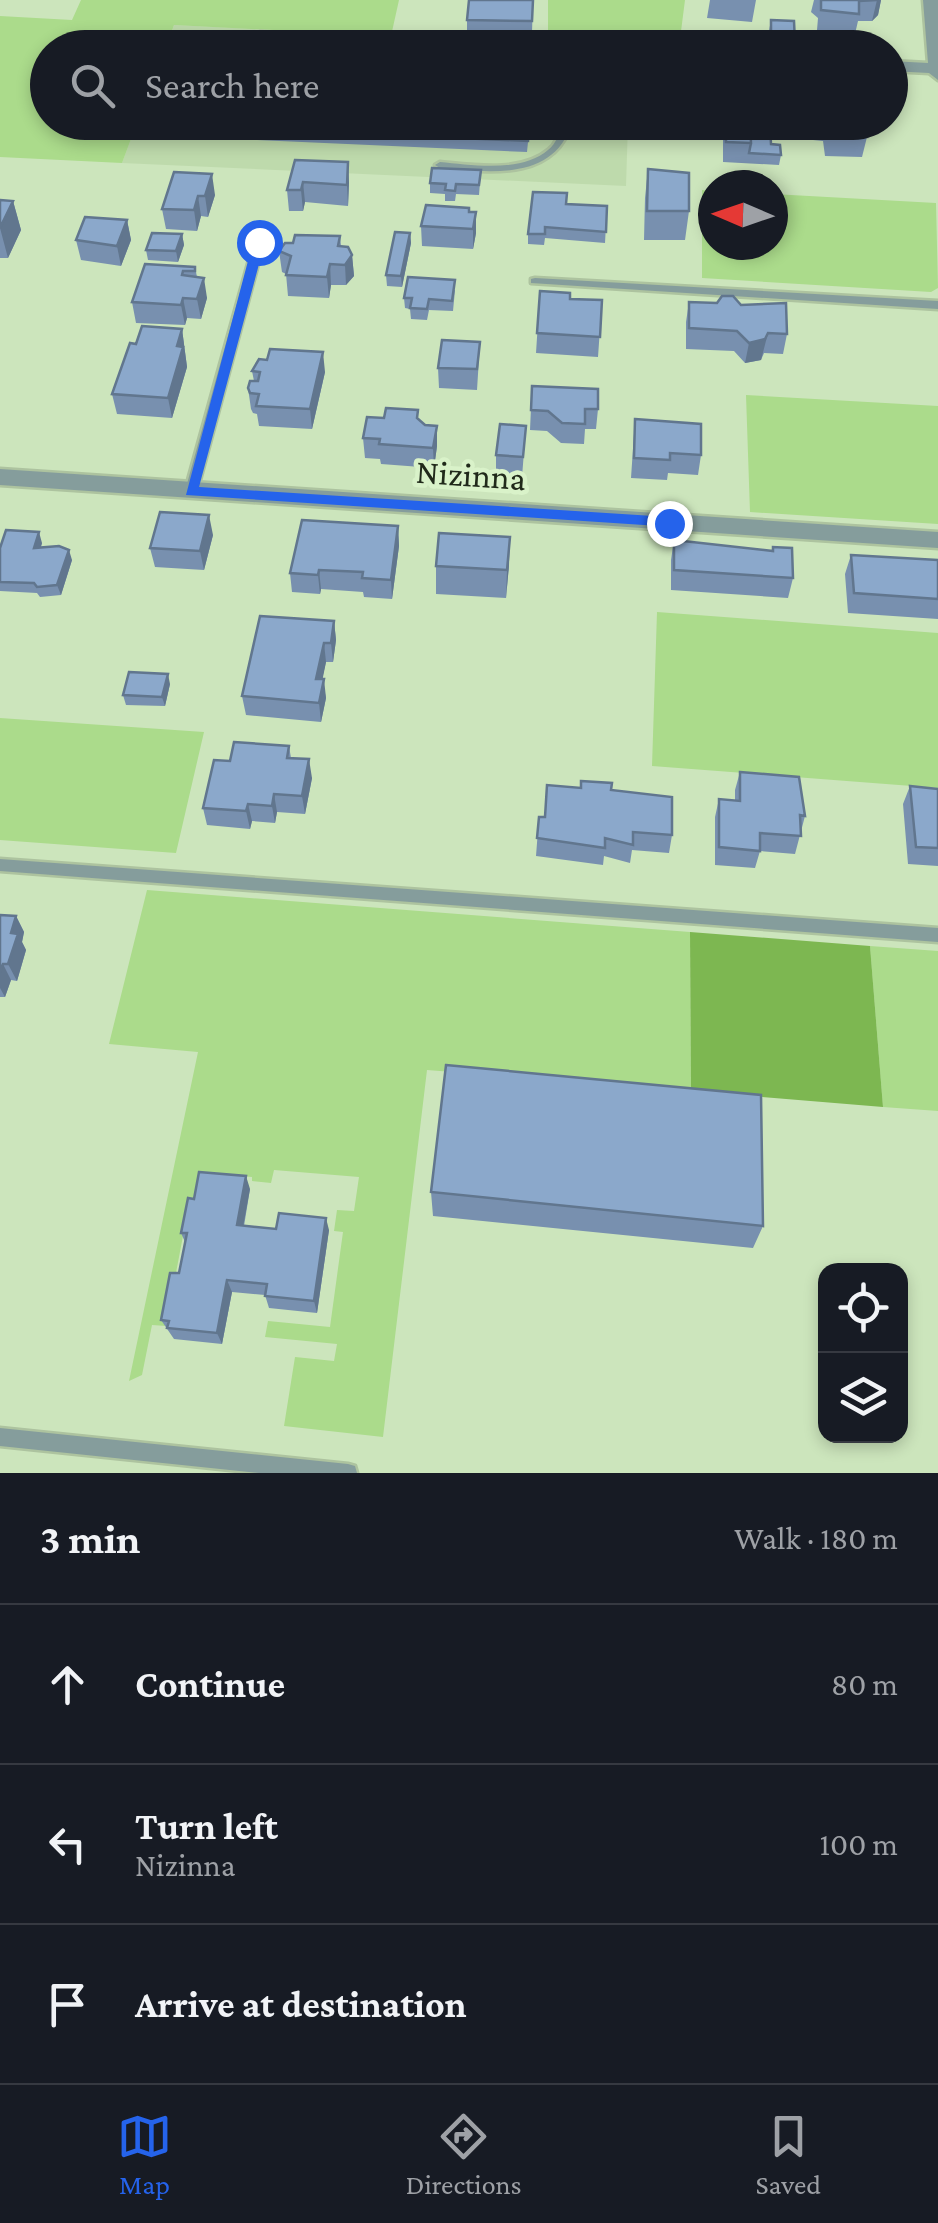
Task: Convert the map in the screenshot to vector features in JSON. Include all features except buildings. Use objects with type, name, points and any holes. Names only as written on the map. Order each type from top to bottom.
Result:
[{"type":"street","points":[[908,68],[938,71],[931,0]]},
{"type":"street","name":"Nizinna","points":[[0,476],[938,540]]},
{"type":"lane","points":[[440,166],[497,168],[542,158],[558,149],[564,140]]},
{"type":"lane","points":[[191,491],[259,242]]},
{"type":"lane","points":[[536,281],[938,306]]},
{"type":"lane","points":[[0,865],[938,935]]},
{"type":"lane","points":[[0,1437],[348,1473]]},
{"type":"shaded area","points":[[174,25],[274,30],[172,30]]},
{"type":"shaded area","points":[[131,140],[627,140],[626,186],[122,163]]},
{"type":"green space","points":[[81,0],[399,0],[392,30],[174,25],[172,30],[30,30],[30,140],[131,140],[122,163],[0,157],[0,16],[72,20]]},
{"type":"green space","points":[[548,0],[685,0],[681,30],[548,30]]},
{"type":"green space","points":[[788,195],[936,203],[938,288],[931,292],[702,278],[702,260],[788,260]]},
{"type":"green space","points":[[746,395],[938,406],[938,524],[750,512]]},
{"type":"green space","points":[[657,612],[938,633],[938,788],[652,766]]},
{"type":"green space","points":[[0,718],[204,732],[176,853],[0,840]]},
{"type":"green space","points":[[147,890],[690,932],[691,1091],[427,1070],[383,1437],[284,1426],[295,1357],[334,1361],[337,1344],[265,1337],[268,1321],[330,1327],[343,1232],[334,1231],[337,1210],[354,1211],[359,1177],[274,1170],[271,1183],[252,1181],[252,1177],[202,1173],[196,1203],[189,1204],[166,1326],[152,1325],[142,1375],[129,1381],[198,1052],[109,1044]]},
{"type":"green space","points":[[690,932],[870,946],[883,1107],[691,1091]]},
{"type":"green space","points":[[870,946],[938,951],[938,1111],[883,1107]]},
{"type":"route","points":[[259,242],[191,491],[669,523]]}]
